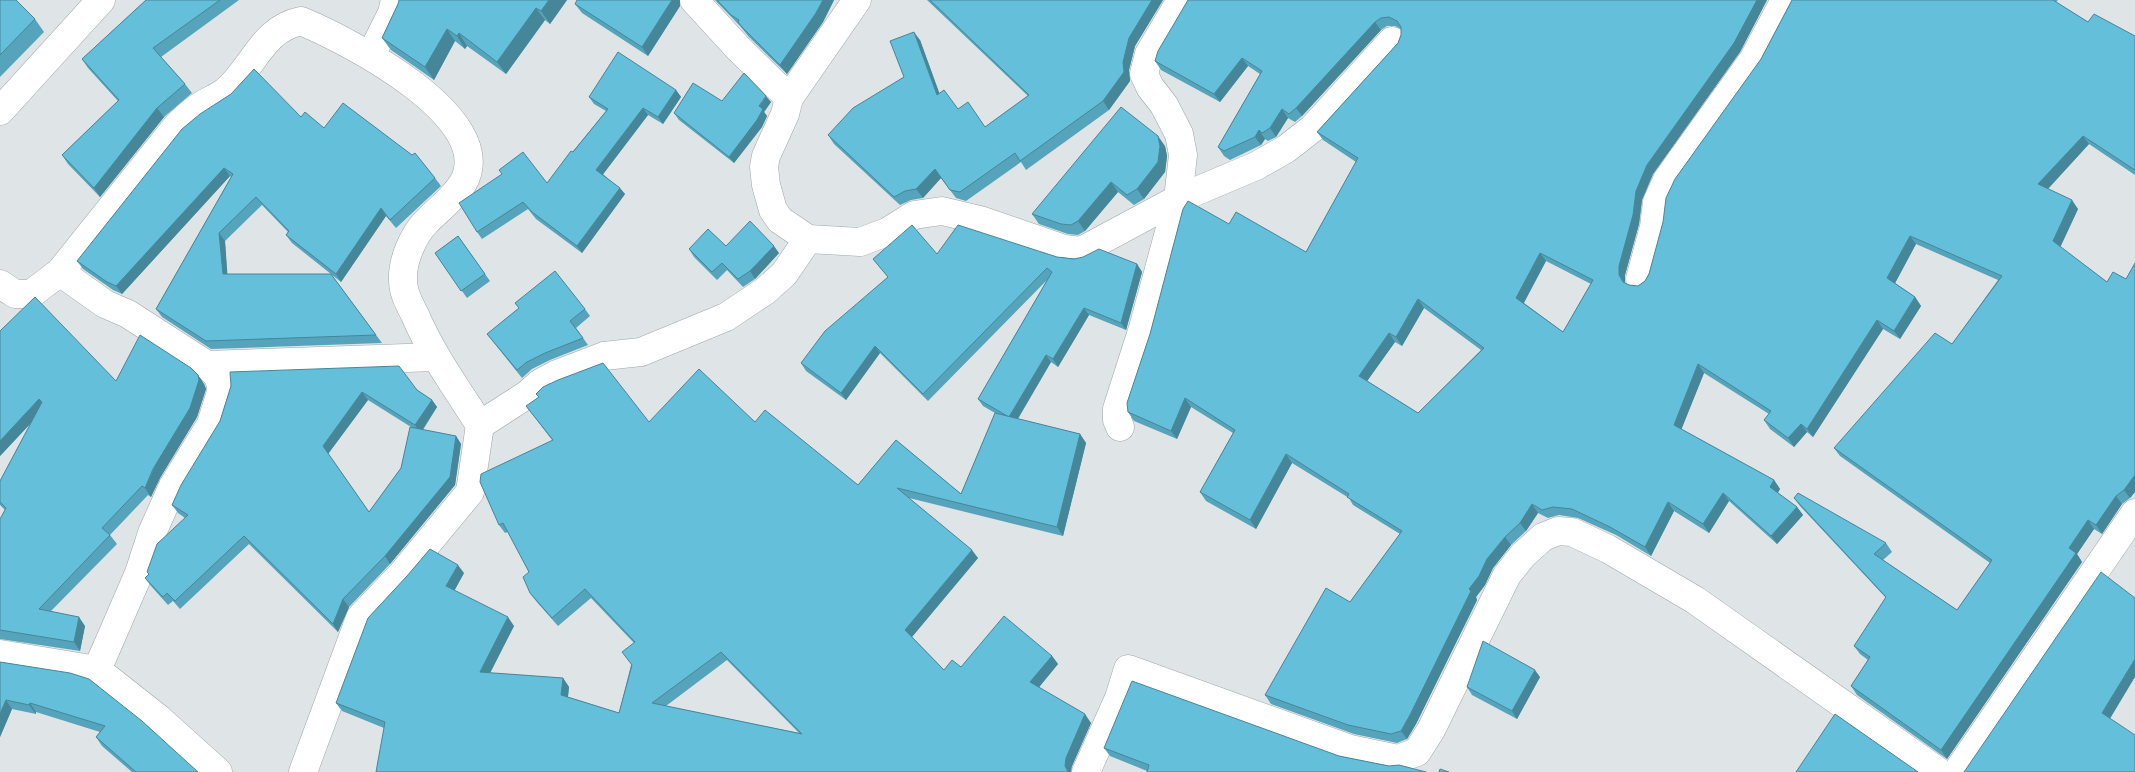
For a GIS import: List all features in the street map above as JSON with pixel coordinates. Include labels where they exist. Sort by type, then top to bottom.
[{"type":"street","points":[[0,111],[101,0]]},
{"type":"street","points":[[371,55],[392,13],[395,0]]},
{"type":"street","points":[[694,0],[738,48],[789,98]]},
{"type":"street","points":[[857,0],[789,98],[785,114],[766,156],[764,168],[766,185],[773,210],[780,220],[808,239],[860,242],[887,232],[914,215],[942,211],[980,220],[1064,249],[1081,251],[1178,199],[1256,166],[1286,149],[1313,128],[1392,40]]},
{"type":"street","points":[[1120,427],[1117,420],[1117,409],[1144,328],[1178,199],[1183,155],[1179,134],[1164,105],[1150,87],[1144,74],[1150,54],[1181,0]]},
{"type":"street","points":[[1640,279],[1654,227],[1657,202],[1667,180],[1753,60],[1785,0]]},
{"type":"street","points":[[0,284],[15,294],[31,294],[60,272],[176,127],[196,108],[225,92],[242,76],[265,42],[276,30],[301,21],[371,55],[406,78],[435,104],[458,130],[468,149],[469,167],[464,182],[455,194],[425,223],[405,262],[402,278],[404,290],[435,357],[480,425],[470,492],[402,574],[360,618],[304,772]]},
{"type":"street","points":[[480,425],[528,394],[540,383],[557,374],[604,356],[641,352],[726,317],[765,291],[784,274],[808,239]]},
{"type":"street","points":[[60,272],[105,304],[128,314],[207,365],[218,376],[222,389],[220,401],[211,424],[173,486],[152,533],[139,574],[97,670]]},
{"type":"street","points":[[207,365],[435,357]]},
{"type":"street","points":[[1957,772],[2126,548],[2135,513]]},
{"type":"street","points":[[1086,772],[1119,698],[1128,669],[1350,749],[1398,759],[1417,752],[1444,706],[1507,575],[1523,555],[1543,537],[1558,532],[1572,532],[1608,549],[1695,600],[1938,772]]},
{"type":"street","points":[[0,654],[97,670],[158,718],[218,772]]},
{"type":"building","points":[[0,0],[16,0],[35,19],[0,55]]},
{"type":"building","points":[[146,0],[220,0],[153,48],[185,84],[157,108],[94,188],[62,155],[119,100],[82,59]]},
{"type":"building","points":[[399,0],[549,0],[541,11],[536,8],[497,62],[459,33],[457,36],[447,29],[425,67],[382,38]]},
{"type":"building","points":[[577,0],[672,0],[642,47],[575,4]]},
{"type":"building","points":[[717,0],[823,0],[780,65],[743,28],[738,22],[739,20],[731,15]]},
{"type":"building","points":[[930,0],[1152,0],[1129,38],[1123,62],[1124,72],[1103,101],[1020,161],[1015,153],[960,192],[950,190],[935,169],[916,189],[905,191],[894,197],[828,135],[853,108],[904,77],[890,41],[914,32],[937,95],[944,90],[958,109],[968,102],[985,127],[1029,95]]},
{"type":"building","points":[[1188,0],[1757,0],[1734,43],[1647,165],[1636,191],[1633,215],[1619,266],[1619,275],[1623,282],[1638,286],[1645,281],[1649,274],[1663,222],[1666,198],[1675,179],[1761,59],[1792,0],[2053,0],[2088,22],[2094,14],[2135,36],[2135,170],[2083,136],[2038,184],[2072,200],[2053,241],[2107,282],[2113,272],[2126,279],[2135,263],[2135,475],[2124,490],[2116,496],[2096,525],[2088,520],[2069,548],[2076,553],[1941,750],[1851,686],[1870,657],[1854,646],[1886,597],[1794,498],[1798,493],[1886,543],[1874,554],[1957,610],[1992,560],[1834,448],[1935,333],[1952,344],[2002,276],[1910,236],[1887,278],[1915,297],[1894,331],[1877,320],[1807,429],[1801,424],[1788,438],[1764,420],[1771,411],[1698,364],[1674,425],[1774,480],[1770,487],[1797,507],[1771,536],[1723,493],[1703,524],[1668,502],[1645,547],[1610,527],[1572,509],[1553,507],[1542,510],[1532,504],[1520,523],[1505,537],[1487,559],[1479,576],[1469,589],[1471,591],[1401,731],[1391,734],[1348,725],[1265,695],[1326,588],[1350,602],[1402,531],[1347,497],[1349,494],[1286,454],[1250,520],[1200,492],[1235,430],[1185,398],[1171,431],[1128,412],[1127,403],[1150,334],[1183,209],[1188,201],[1229,224],[1236,212],[1306,252],[1358,158],[1317,132],[1398,43],[1401,27],[1397,21],[1389,17],[1381,18],[1375,22],[1289,114],[1282,109],[1270,128],[1262,133],[1259,130],[1255,137],[1224,151],[1218,147],[1262,71],[1242,58],[1214,94],[1155,61],[1158,51]],"holes":[[[1540,253],[1593,280],[1563,332],[1516,298]],[[1418,299],[1484,348],[1418,413],[1359,376],[1389,333],[1396,337]]]},
{"type":"building","points":[[618,52],[676,90],[658,117],[643,108],[596,170],[620,188],[577,246],[532,212],[523,202],[477,232],[459,203],[502,174],[499,170],[523,152],[547,183],[571,151],[573,152],[608,109],[589,97]]},
{"type":"building","points":[[254,69],[301,117],[305,112],[324,128],[343,103],[412,155],[415,153],[435,178],[390,220],[381,208],[336,274],[286,235],[289,231],[256,197],[219,233],[223,274],[331,274],[376,335],[206,341],[156,309],[233,174],[224,168],[116,286],[77,261],[182,129],[200,114],[231,94]]},
{"type":"building","points":[[744,73],[766,96],[759,106],[763,109],[757,120],[729,157],[674,113],[693,83],[722,101]]},
{"type":"building","points":[[1121,107],[1158,136],[1160,146],[1158,162],[1137,189],[1127,195],[1111,182],[1078,221],[1071,225],[1061,224],[1032,214]]},
{"type":"building","points":[[750,221],[774,246],[750,271],[738,279],[722,263],[712,272],[689,249],[708,229],[726,246]]},
{"type":"building","points":[[912,225],[937,254],[958,225],[1057,257],[1074,259],[1099,249],[1137,264],[1121,323],[1084,308],[1053,359],[1046,355],[1009,417],[978,399],[1052,272],[1047,268],[923,394],[875,346],[841,393],[801,363],[825,331],[888,277],[873,259]]},
{"type":"building","points":[[458,236],[485,274],[461,291],[435,253]]},
{"type":"building","points":[[555,271],[585,309],[570,321],[583,338],[545,353],[527,362],[517,370],[487,334],[519,308],[515,303]]},
{"type":"building","points":[[35,297],[116,381],[140,335],[191,368],[198,375],[199,380],[190,408],[153,469],[145,488],[142,486],[102,528],[110,535],[39,609],[79,617],[74,642],[0,630],[0,519],[6,508],[0,502],[0,481],[42,402],[39,399],[0,441],[0,331]]},
{"type":"building","points":[[603,363],[649,422],[699,369],[755,422],[765,410],[858,485],[896,440],[961,494],[995,413],[1080,434],[1057,527],[897,488],[972,550],[905,630],[944,670],[952,660],[961,667],[1004,616],[1052,656],[1030,682],[1085,714],[1066,758],[1065,766],[1068,772],[376,772],[385,722],[336,703],[368,618],[430,549],[458,565],[446,586],[508,617],[480,672],[563,678],[561,695],[619,713],[632,665],[622,652],[635,642],[585,589],[552,618],[530,593],[523,577],[529,572],[503,523],[499,525],[480,482],[481,474],[553,440],[526,406],[539,397],[536,394],[543,387]],"holes":[[[721,652],[802,734],[652,703]]]},
{"type":"building","points":[[399,366],[417,390],[432,400],[415,425],[362,392],[323,446],[369,512],[401,468],[410,427],[456,436],[450,477],[385,556],[343,599],[333,624],[244,536],[175,601],[167,593],[163,597],[145,578],[149,574],[147,572],[157,544],[188,515],[172,505],[181,485],[220,421],[231,386],[230,372]]},
{"type":"building","points":[[2101,572],[2135,598],[2135,659],[2102,713],[2135,735],[2135,772],[1964,772]]},
{"type":"building","points":[[1483,641],[1535,670],[1512,711],[1467,687]]},
{"type":"building","points":[[0,662],[70,673],[89,679],[142,721],[198,772],[136,772],[96,737],[105,726],[30,703],[29,705],[6,700],[0,714]]},
{"type":"building","points":[[1132,681],[1339,756],[1389,766],[1399,765],[1426,772],[1147,772],[1149,765],[1104,748]]},
{"type":"building","points":[[1835,714],[1918,772],[1796,772]]}]
